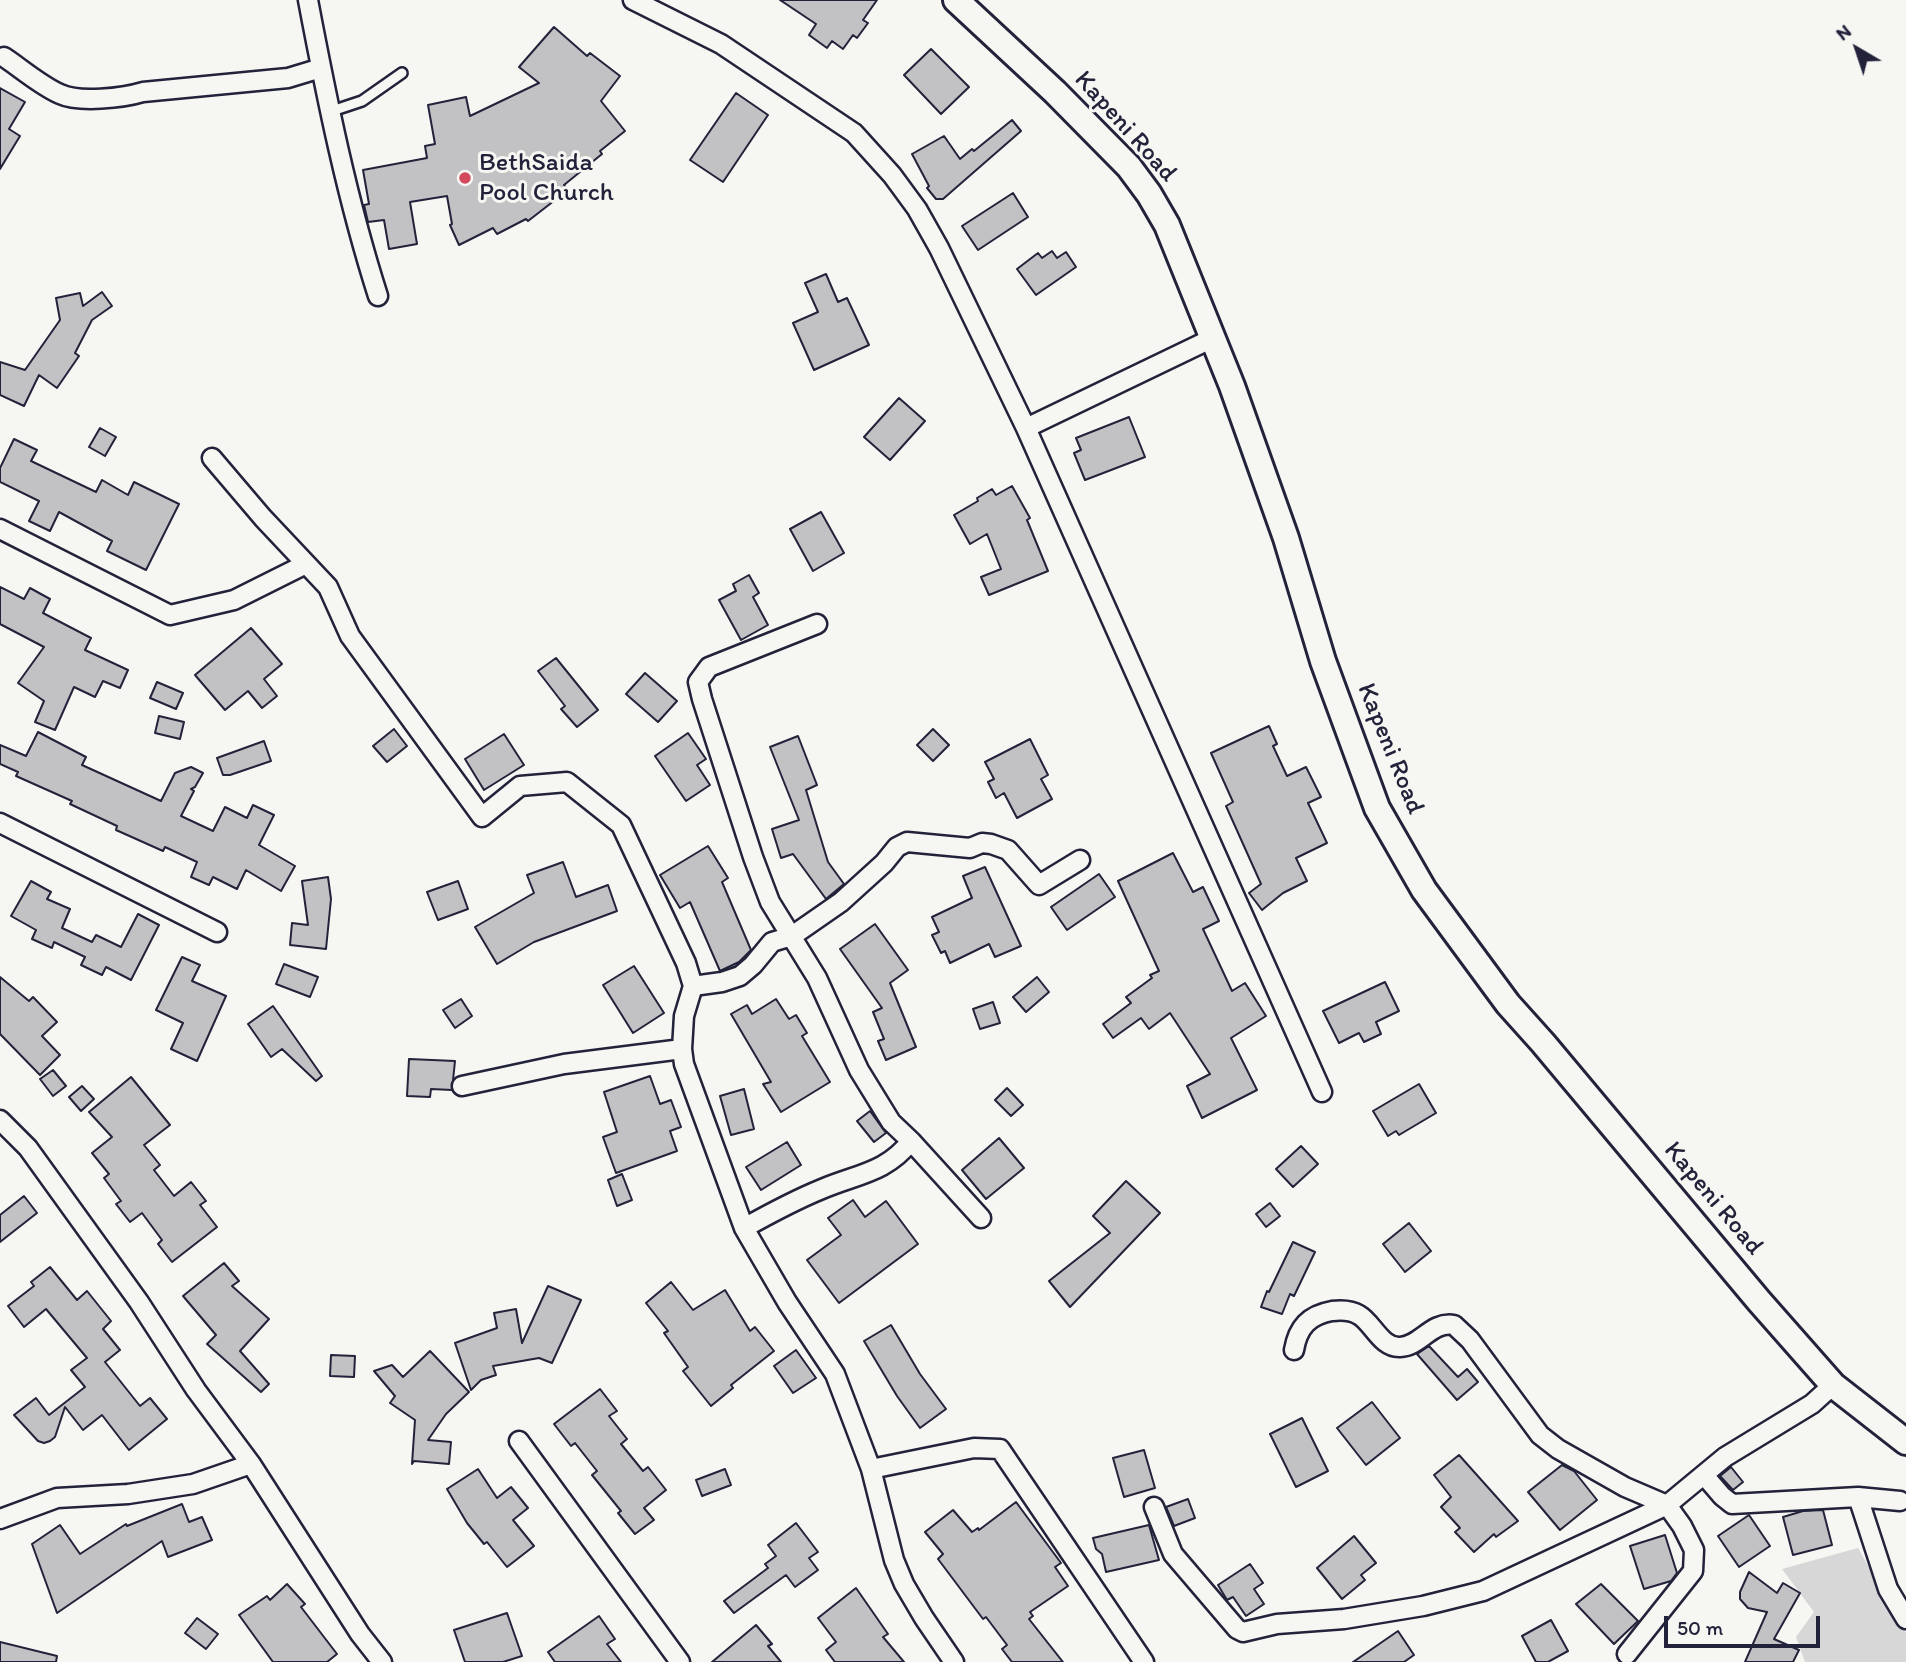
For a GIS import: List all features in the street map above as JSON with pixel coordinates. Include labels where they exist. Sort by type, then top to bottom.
[{"type":"main road","name":"Kapeni Road","points":[[956,0],[1055,92],[1129,167],[1167,225],[1232,386],[1286,538],[1323,661],[1377,808],[1424,890],[1508,1004],[1544,1043],[1759,1301],[1833,1385],[1906,1443]]},
{"type":"street","points":[[308,0],[329,112],[356,229],[378,296]]},
{"type":"street","points":[[633,0],[721,44],[854,132],[892,175],[917,209],[945,259],[1026,428],[1322,1092]]},
{"type":"street","points":[[4,57],[60,94],[74,98],[124,98],[143,92],[288,78],[321,68]]},
{"type":"street","points":[[1026,428],[1213,338]]},
{"type":"street","points":[[212,458],[263,518],[328,587],[350,636],[482,817],[520,786],[567,782],[621,825],[686,963],[694,986],[684,1016],[684,1064],[744,1228],[787,1302],[835,1374],[871,1469],[894,1560],[924,1618],[954,1662]]},
{"type":"street","points":[[0,529],[170,615],[234,600],[306,564]]},
{"type":"street","points":[[817,624],[709,667],[698,682],[753,857],[770,902],[792,936],[838,1021],[859,1070],[891,1122],[981,1218]]},
{"type":"street","points":[[0,823],[217,932]]},
{"type":"street","points":[[694,986],[740,976],[772,942],[792,936],[841,902],[884,863],[897,847],[907,842],[970,848],[982,843],[991,844],[1009,850],[1039,885],[1080,860]]},
{"type":"street","points":[[462,1086],[564,1064],[682,1049]]},
{"type":"street","points":[[0,1120],[28,1148],[85,1231],[139,1302],[196,1390],[251,1464],[360,1634],[382,1662]]},
{"type":"street","points":[[744,1228],[812,1193],[886,1165],[911,1141]]},
{"type":"street","points":[[1294,1350],[1297,1336],[1312,1316],[1342,1310],[1358,1314],[1382,1339],[1397,1347],[1404,1346],[1440,1325],[1454,1325],[1470,1340],[1540,1435],[1558,1449],[1625,1487],[1667,1505],[1694,1550],[1693,1571],[1627,1654]]},
{"type":"street","points":[[1154,1507],[1173,1554],[1237,1629],[1243,1632],[1277,1624],[1344,1619],[1462,1598],[1483,1591],[1667,1505],[1725,1457],[1812,1404],[1833,1385]]},
{"type":"street","points":[[519,1441],[680,1662]]},
{"type":"street","points":[[871,1469],[974,1448],[1000,1449],[1144,1662]]},
{"type":"street","points":[[0,1519],[57,1497],[128,1494],[193,1484],[251,1464]]},
{"type":"street","points":[[1704,1475],[1732,1504],[1858,1497],[1900,1501]]},
{"type":"street","points":[[1858,1497],[1888,1589],[1906,1619]]},
{"type":"lane","points":[[329,112],[362,101],[402,73]]},
{"type":"shaded area","points":[[1858,1548],[1906,1633],[1906,1662],[1805,1662],[1796,1637],[1814,1612],[1782,1569]]},
{"type":"building","points":[[780,0],[877,0],[863,20],[868,23],[857,38],[853,35],[843,49],[832,41],[827,48],[809,35],[816,24]]},
{"type":"building","points":[[554,27],[587,56],[590,53],[620,76],[601,101],[625,131],[564,185],[568,190],[528,221],[526,219],[497,234],[493,228],[459,245],[450,225],[447,196],[410,202],[417,244],[389,249],[384,220],[368,222],[364,205],[369,204],[363,170],[427,158],[425,146],[435,144],[428,105],[466,97],[470,116],[539,83],[519,67]]},
{"type":"building","points":[[931,49],[969,87],[941,114],[904,75]]},
{"type":"building","points":[[0,88],[25,102],[9,129],[20,136],[0,169]]},
{"type":"building","points":[[736,93],[768,115],[723,182],[690,160]]},
{"type":"building","points":[[1012,120],[1021,131],[943,199],[936,199],[927,188],[929,186],[912,154],[944,136],[960,159]]},
{"type":"building","points":[[1013,193],[1028,217],[978,250],[962,226]]},
{"type":"building","points":[[1052,251],[1057,258],[1066,252],[1076,267],[1036,295],[1017,269],[1038,253],[1042,258]]},
{"type":"building","points":[[826,274],[838,302],[847,298],[869,345],[814,370],[793,323],[818,312],[805,283]]},
{"type":"building","points":[[102,292],[112,306],[92,320],[75,353],[79,356],[57,388],[39,375],[24,406],[0,395],[0,362],[25,370],[60,320],[56,298],[80,293],[83,306]]},
{"type":"building","points":[[899,398],[925,421],[890,460],[864,437]]},
{"type":"building","points":[[1129,417],[1145,457],[1085,480],[1074,453],[1081,450],[1076,438]]},
{"type":"building","points":[[100,428],[116,437],[105,456],[89,447]]},
{"type":"building","points":[[14,439],[37,450],[31,461],[96,492],[102,480],[128,495],[134,482],[179,504],[146,570],[107,551],[112,541],[59,512],[50,531],[29,521],[39,501],[0,482],[0,468]]},
{"type":"building","points":[[1012,486],[1030,518],[1027,520],[1048,571],[989,595],[981,577],[1001,569],[987,534],[970,544],[954,515],[992,489],[996,495]]},
{"type":"building","points":[[821,512],[844,553],[813,571],[790,529]]},
{"type":"building","points":[[749,575],[759,593],[753,597],[768,625],[741,640],[719,600],[736,591],[733,584]]},
{"type":"building","points":[[0,587],[24,599],[30,588],[50,599],[43,613],[91,638],[85,650],[128,670],[120,688],[103,681],[95,697],[74,687],[55,730],[35,722],[44,701],[18,683],[44,647],[0,624]]},
{"type":"building","points":[[251,628],[282,664],[264,679],[277,696],[262,708],[248,691],[225,710],[195,675]]},
{"type":"building","points":[[556,658],[598,710],[577,727],[561,709],[565,706],[538,671]]},
{"type":"building","points":[[645,673],[677,701],[658,722],[626,694]]},
{"type":"building","points":[[157,682],[183,693],[176,709],[150,698]]},
{"type":"building","points":[[159,716],[184,722],[180,739],[155,733]]},
{"type":"building","points":[[1269,726],[1277,744],[1273,746],[1287,776],[1306,767],[1321,797],[1308,803],[1327,843],[1296,858],[1307,881],[1283,893],[1262,910],[1249,893],[1261,884],[1226,806],[1233,802],[1211,753]]},
{"type":"building","points":[[394,729],[407,746],[387,762],[373,746]]},
{"type":"building","points":[[933,729],[949,745],[933,761],[917,745]]},
{"type":"building","points":[[38,732],[86,757],[82,765],[161,801],[175,773],[191,767],[203,773],[191,789],[194,791],[181,816],[213,831],[225,807],[247,818],[253,805],[274,815],[259,845],[295,866],[281,891],[246,870],[237,889],[213,877],[209,885],[191,877],[197,862],[165,847],[163,851],[116,830],[117,826],[70,804],[72,801],[16,776],[18,772],[0,764],[0,745],[26,756]]},
{"type":"building","points":[[688,733],[706,759],[697,765],[710,785],[686,801],[655,756]]},
{"type":"building","points":[[504,734],[524,765],[484,790],[465,759]]},
{"type":"building","points":[[798,736],[817,785],[806,790],[828,862],[844,884],[826,899],[793,854],[781,858],[772,829],[799,820],[770,747]]},
{"type":"building","points":[[1030,739],[1048,775],[1041,779],[1052,799],[1017,818],[1004,793],[996,798],[988,782],[994,779],[985,762]]},
{"type":"building","points":[[264,741],[271,761],[223,775],[217,758]]},
{"type":"building","points":[[708,846],[728,878],[722,882],[751,950],[739,962],[720,971],[690,902],[680,908],[660,875]]},
{"type":"building","points":[[1173,853],[1193,892],[1203,887],[1219,921],[1203,929],[1232,991],[1245,983],[1266,1016],[1231,1038],[1257,1090],[1202,1118],[1187,1086],[1210,1074],[1170,1013],[1149,1029],[1141,1018],[1113,1038],[1103,1024],[1131,1003],[1126,997],[1152,978],[1150,975],[1159,971],[1118,881]]},
{"type":"building","points":[[563,862],[576,897],[608,885],[617,911],[534,942],[497,964],[475,927],[534,893],[527,875]]},
{"type":"building","points":[[985,867],[1021,946],[995,957],[989,944],[950,963],[945,951],[941,953],[932,935],[939,932],[932,917],[972,898],[963,876]]},
{"type":"building","points":[[1099,874],[1115,897],[1067,930],[1051,907]]},
{"type":"building","points":[[328,877],[331,899],[326,949],[290,945],[292,923],[308,925],[302,881]]},
{"type":"building","points":[[31,881],[51,892],[47,899],[70,909],[62,928],[92,942],[96,935],[121,947],[138,914],[159,925],[131,980],[106,967],[102,975],[81,965],[85,957],[54,942],[52,948],[32,939],[36,930],[11,916]]},
{"type":"building","points":[[458,881],[468,909],[438,920],[427,892]]},
{"type":"building","points":[[875,924],[908,970],[890,983],[916,1047],[886,1060],[878,1041],[884,1039],[873,1012],[882,1008],[840,949]]},
{"type":"building","points":[[182,957],[200,965],[192,981],[226,996],[197,1061],[171,1049],[183,1023],[156,1010]]},
{"type":"building","points":[[284,964],[318,977],[310,997],[276,984]]},
{"type":"building","points":[[634,966],[664,1013],[633,1033],[603,985]]},
{"type":"building","points":[[0,977],[29,1001],[33,997],[57,1022],[42,1036],[60,1055],[40,1075],[0,1034]]},
{"type":"building","points":[[1037,977],[1049,992],[1026,1012],[1013,997]]},
{"type":"building","points":[[1385,982],[1399,1011],[1376,1022],[1381,1034],[1364,1042],[1359,1033],[1339,1043],[1323,1011]]},
{"type":"building","points":[[461,999],[472,1016],[455,1028],[443,1010]]},
{"type":"building","points":[[776,999],[789,1019],[796,1015],[807,1033],[802,1036],[830,1082],[781,1112],[763,1084],[771,1082],[731,1014],[747,1005],[752,1014]]},
{"type":"building","points":[[993,1002],[1000,1023],[980,1029],[973,1009]]},
{"type":"building","points":[[273,1006],[322,1076],[316,1081],[282,1049],[271,1057],[248,1024]]},
{"type":"building","points":[[409,1059],[455,1061],[452,1090],[431,1089],[430,1097],[407,1096]]},
{"type":"building","points":[[53,1070],[66,1086],[53,1096],[40,1079]]},
{"type":"building","points":[[650,1076],[660,1104],[671,1100],[681,1127],[670,1131],[677,1151],[616,1173],[603,1137],[617,1132],[604,1092]]},
{"type":"building","points":[[131,1077],[170,1125],[144,1145],[160,1165],[154,1170],[174,1196],[191,1182],[206,1201],[200,1205],[217,1227],[172,1262],[158,1244],[162,1240],[142,1213],[130,1222],[116,1204],[121,1201],[104,1178],[109,1174],[92,1153],[112,1137],[89,1112]]},
{"type":"building","points":[[1419,1084],[1436,1113],[1399,1135],[1396,1131],[1388,1136],[1373,1111]]},
{"type":"building","points":[[82,1086],[94,1099],[81,1111],[69,1097]]},
{"type":"building","points":[[1007,1088],[1023,1105],[1011,1116],[995,1100]]},
{"type":"building","points":[[744,1089],[754,1129],[731,1135],[720,1096]]},
{"type":"building","points":[[870,1111],[886,1133],[874,1142],[857,1121]]},
{"type":"building","points":[[999,1138],[1024,1168],[986,1199],[962,1170]]},
{"type":"building","points":[[787,1142],[801,1165],[761,1190],[746,1167]]},
{"type":"building","points":[[1301,1146],[1318,1164],[1293,1187],[1276,1169]]},
{"type":"building","points":[[622,1174],[632,1200],[617,1206],[608,1180]]},
{"type":"building","points":[[1126,1181],[1160,1213],[1070,1307],[1049,1281],[1110,1233],[1093,1216]]},
{"type":"building","points":[[24,1196],[37,1213],[0,1242],[0,1215]]},
{"type":"building","points":[[853,1200],[865,1217],[886,1201],[918,1244],[839,1303],[807,1260],[841,1235],[828,1218]]},
{"type":"building","points":[[1270,1203],[1280,1216],[1266,1227],[1256,1214]]},
{"type":"building","points":[[1409,1223],[1431,1251],[1405,1272],[1383,1244]]},
{"type":"building","points":[[1293,1242],[1315,1252],[1294,1296],[1290,1294],[1282,1314],[1261,1307]]},
{"type":"building","points":[[224,1263],[239,1281],[232,1286],[269,1319],[240,1351],[269,1384],[261,1392],[207,1344],[216,1335],[183,1296]]},
{"type":"building","points":[[50,1267],[77,1300],[87,1291],[111,1321],[103,1329],[120,1350],[105,1362],[140,1406],[150,1398],[167,1419],[129,1450],[102,1415],[83,1430],[65,1407],[55,1437],[44,1443],[38,1441],[14,1415],[36,1398],[49,1415],[85,1387],[71,1370],[87,1358],[46,1309],[24,1327],[8,1306],[34,1286],[31,1282]]},
{"type":"building","points":[[671,1282],[693,1310],[725,1290],[750,1331],[755,1327],[774,1351],[731,1385],[733,1388],[711,1406],[683,1371],[688,1367],[664,1333],[668,1331],[646,1303]]},
{"type":"building","points":[[548,1286],[581,1300],[552,1363],[539,1358],[493,1366],[496,1375],[481,1380],[471,1390],[455,1343],[497,1328],[494,1313],[516,1309],[522,1343]]},
{"type":"building","points":[[891,1325],[920,1374],[946,1409],[920,1428],[864,1341]]},
{"type":"building","points":[[1429,1346],[1458,1377],[1467,1369],[1478,1382],[1457,1400],[1417,1354]]},
{"type":"building","points":[[796,1350],[816,1378],[793,1393],[774,1366]]},
{"type":"building","points":[[430,1351],[469,1392],[446,1414],[428,1440],[451,1442],[449,1464],[414,1461],[412,1464],[415,1420],[390,1403],[395,1396],[374,1371],[392,1365],[403,1377]]},
{"type":"building","points":[[331,1355],[355,1356],[354,1377],[330,1376]]},
{"type":"building","points":[[600,1389],[617,1411],[609,1416],[627,1439],[621,1444],[643,1471],[648,1467],[666,1490],[644,1508],[654,1520],[635,1534],[618,1513],[621,1511],[592,1475],[597,1471],[575,1443],[571,1446],[554,1424]]},
{"type":"building","points":[[1372,1402],[1400,1438],[1366,1465],[1337,1428]]},
{"type":"building","points":[[1302,1418],[1328,1471],[1296,1487],[1270,1434]]},
{"type":"building","points":[[1144,1450],[1155,1488],[1124,1497],[1113,1458]]},
{"type":"building","points":[[1459,1455],[1518,1521],[1496,1537],[1494,1534],[1474,1552],[1455,1532],[1460,1528],[1441,1507],[1451,1497],[1434,1475]]},
{"type":"building","points":[[1562,1465],[1574,1471],[1597,1500],[1560,1530],[1528,1492]]},
{"type":"building","points":[[1731,1467],[1743,1482],[1733,1490],[1720,1476]]},
{"type":"building","points":[[478,1469],[497,1498],[511,1487],[528,1508],[513,1520],[534,1546],[507,1567],[467,1523],[447,1489]]},
{"type":"building","points":[[725,1469],[731,1485],[702,1496],[696,1480]]},
{"type":"building","points":[[1188,1499],[1195,1518],[1174,1526],[1166,1507]]},
{"type":"building","points":[[1016,1502],[1061,1563],[1055,1567],[1068,1586],[1030,1612],[1033,1616],[1029,1619],[1063,1662],[1012,1662],[1002,1649],[1007,1645],[986,1617],[983,1619],[938,1559],[943,1554],[925,1532],[953,1510],[972,1532],[978,1528],[979,1530]]},
{"type":"building","points":[[182,1504],[189,1522],[202,1517],[212,1540],[168,1557],[162,1541],[57,1613],[32,1544],[60,1525],[80,1554],[126,1524],[127,1526]]},
{"type":"building","points":[[1823,1510],[1832,1545],[1793,1555],[1783,1517],[1803,1511]]},
{"type":"building","points":[[1749,1515],[1770,1546],[1739,1567],[1718,1536]]},
{"type":"building","points":[[796,1523],[818,1552],[809,1558],[818,1570],[795,1587],[786,1575],[734,1613],[724,1601],[768,1568],[765,1564],[776,1556],[768,1545]]},
{"type":"building","points":[[1149,1525],[1159,1560],[1106,1572],[1102,1554],[1096,1549],[1093,1538]]},
{"type":"building","points":[[1665,1535],[1677,1573],[1671,1581],[1644,1589],[1630,1546]]},
{"type":"building","points":[[1354,1536],[1376,1563],[1361,1575],[1365,1580],[1342,1599],[1317,1568]]},
{"type":"building","points":[[1250,1564],[1263,1583],[1254,1589],[1264,1604],[1246,1616],[1233,1597],[1227,1600],[1218,1585]]},
{"type":"building","points":[[1749,1572],[1777,1593],[1783,1583],[1800,1593],[1774,1639],[1799,1650],[1793,1662],[1745,1662],[1767,1612],[1748,1608],[1740,1599],[1740,1592]]},
{"type":"building","points":[[287,1584],[305,1604],[301,1607],[337,1654],[327,1662],[273,1662],[239,1615],[267,1596],[270,1600]]},
{"type":"building","points":[[1601,1584],[1638,1621],[1614,1644],[1576,1604]]},
{"type":"building","points":[[856,1588],[888,1634],[883,1637],[904,1662],[835,1662],[826,1650],[836,1642],[818,1618]]},
{"type":"building","points":[[507,1613],[522,1656],[503,1662],[465,1662],[454,1630]]},
{"type":"building","points":[[599,1616],[615,1639],[607,1644],[621,1662],[555,1662],[548,1652]]},
{"type":"building","points":[[197,1618],[218,1634],[206,1649],[185,1633]]},
{"type":"building","points":[[1551,1620],[1568,1651],[1548,1662],[1536,1662],[1522,1636]]},
{"type":"building","points":[[756,1625],[772,1644],[768,1646],[781,1662],[712,1662]]},
{"type":"building","points":[[1398,1631],[1414,1655],[1404,1662],[1353,1662]]},
{"type":"building","points":[[0,1642],[57,1656],[56,1662],[0,1662]]},
{"type":"place","name":"BethSaida Pool Church","points":[[465,178]]}]
